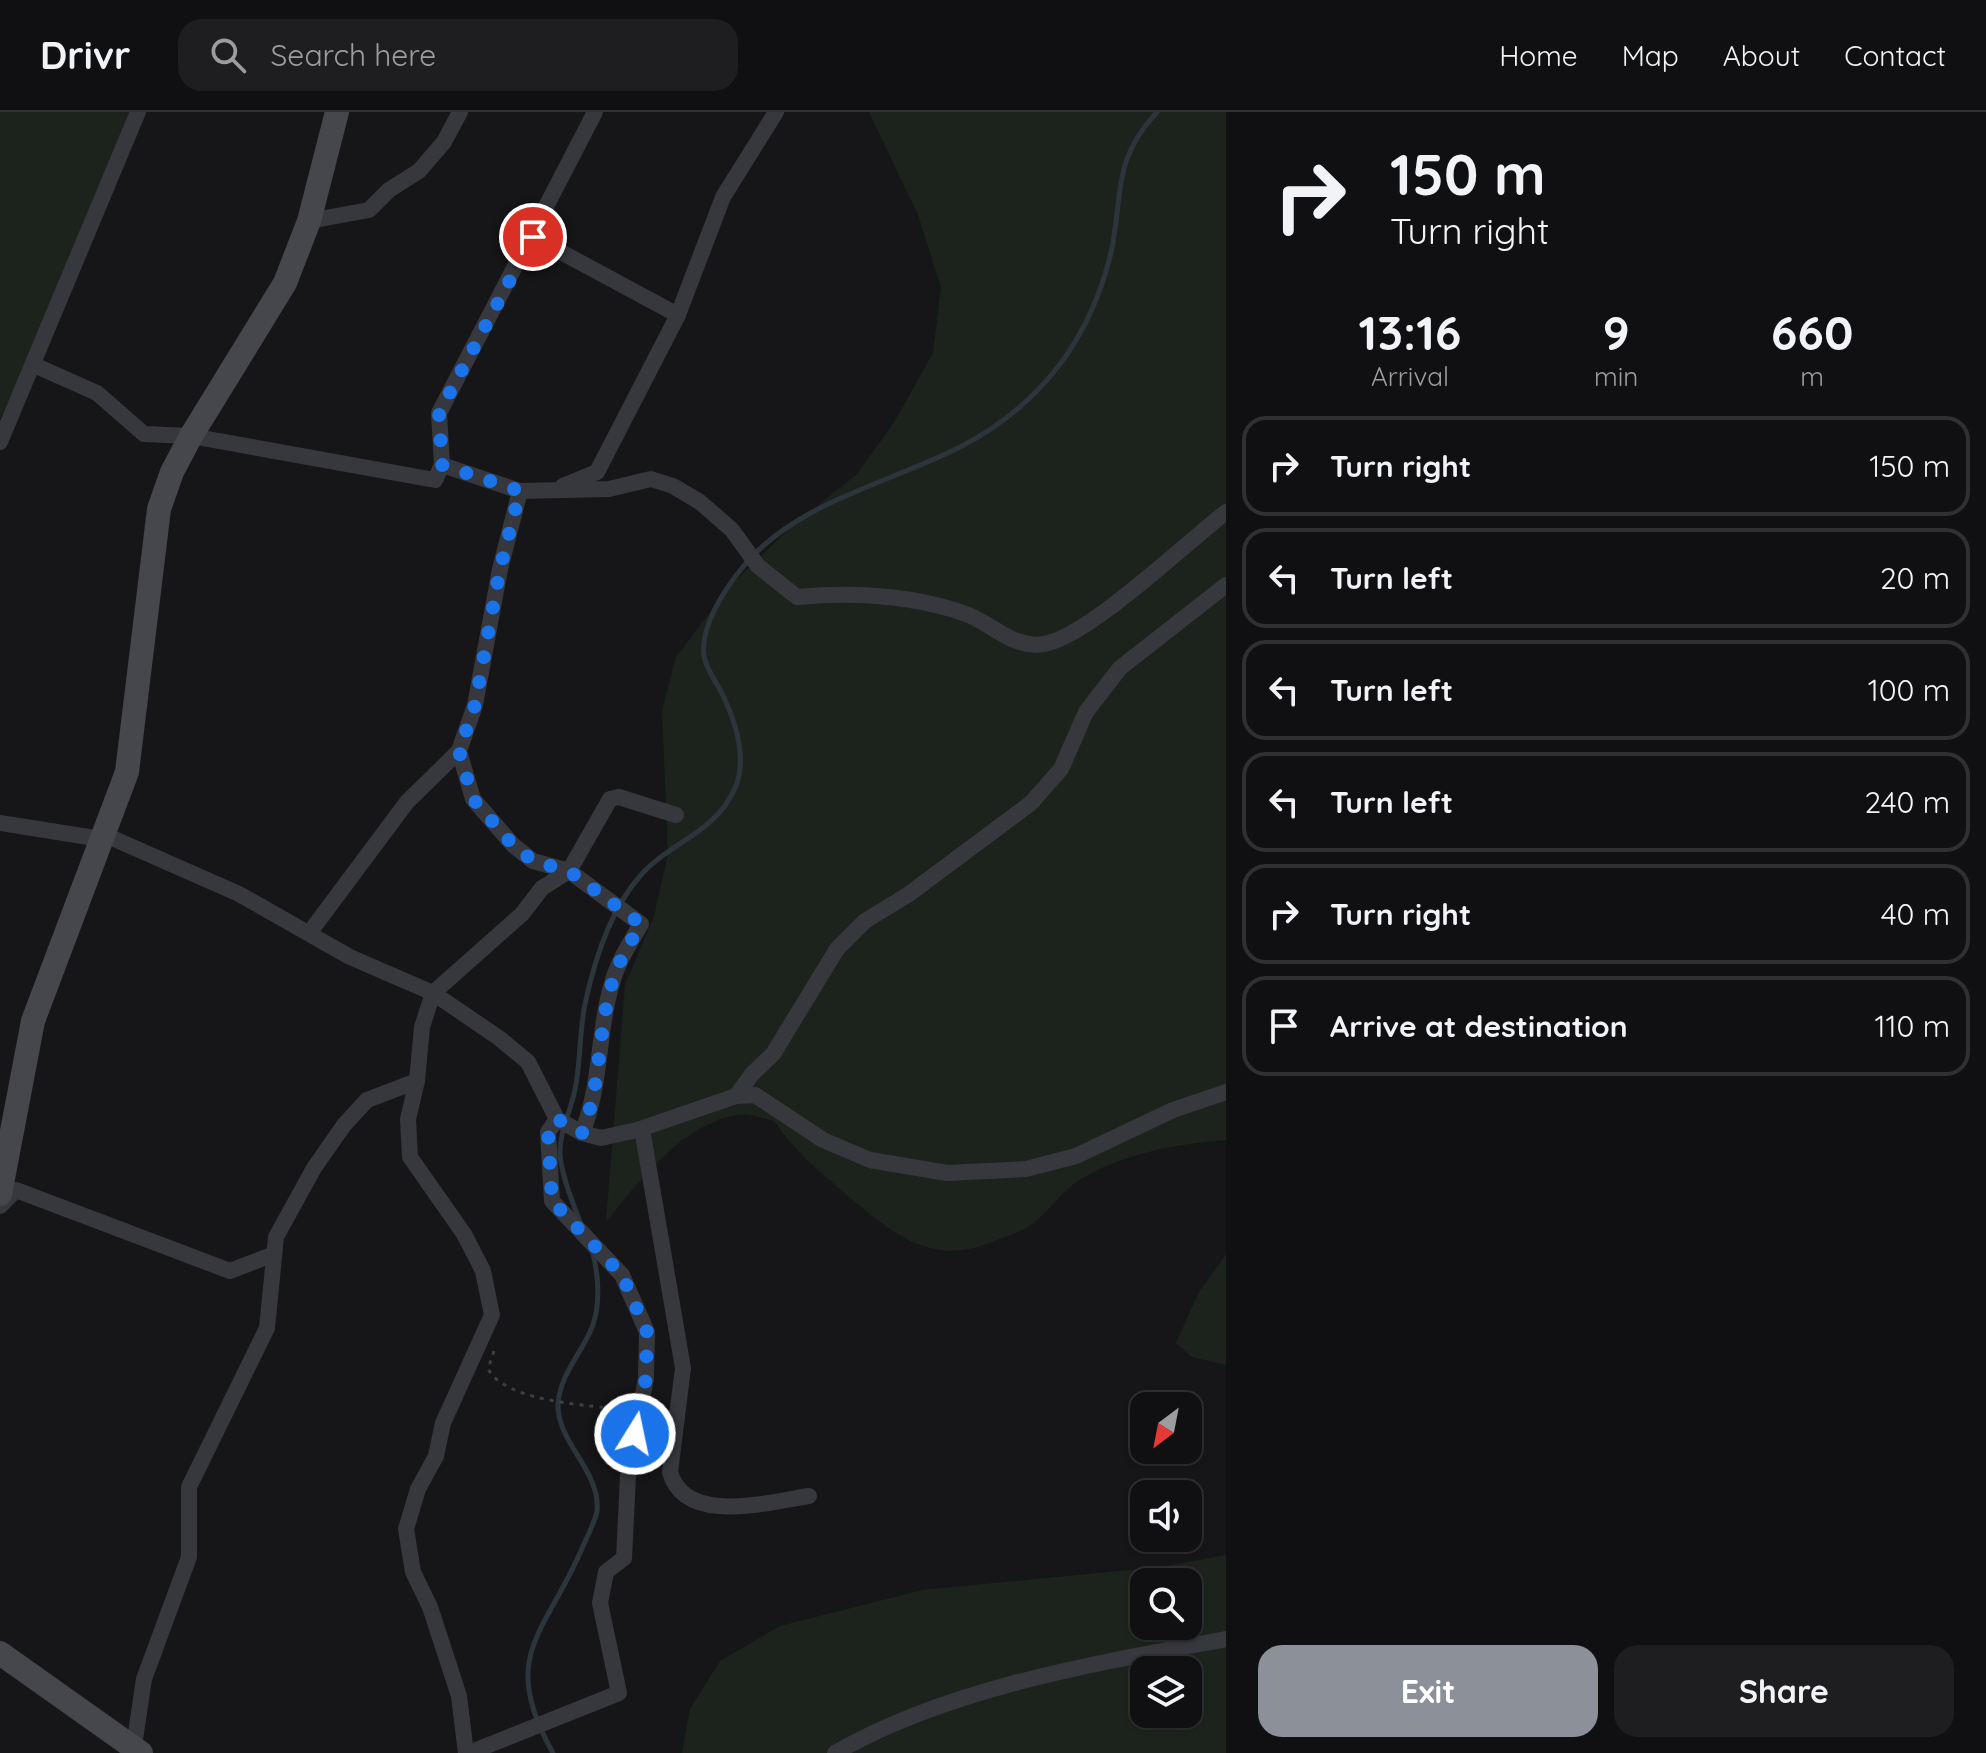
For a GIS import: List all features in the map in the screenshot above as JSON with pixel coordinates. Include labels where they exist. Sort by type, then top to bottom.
[{"type":"street","points":[[0,442],[138,112]]},
{"type":"street","points":[[0,1194],[33,1021],[127,772],[159,509],[172,472],[191,436],[285,283],[309,221],[337,112]]},
{"type":"street","points":[[309,221],[369,210],[389,190],[419,171],[444,142],[460,112]]},
{"type":"street","points":[[34,365],[97,393],[144,434],[191,436],[435,480],[442,465],[439,413],[533,237],[568,160],[595,112]]},
{"type":"street","points":[[558,489],[597,472],[678,315],[723,197],[776,112]]},
{"type":"street","points":[[533,237],[678,315]]},
{"type":"street","points":[[442,465],[520,491],[609,489],[651,479],[673,486],[700,502],[732,530],[758,566],[797,597],[844,593],[891,598],[967,614],[1019,644],[1043,644],[1075,633],[1226,512]]},
{"type":"street","points":[[310,932],[407,802],[459,751],[475,705],[500,569],[520,491]]},
{"type":"street","points":[[736,1096],[752,1074],[773,1054],[837,949],[865,921],[909,894],[1031,803],[1061,769],[1086,712],[1120,668],[1226,585]]},
{"type":"street","points":[[459,751],[473,799],[513,845],[533,861],[569,871],[641,924],[623,953],[612,982],[593,1106],[582,1133]]},
{"type":"street","points":[[557,1119],[548,1132],[552,1201],[622,1275],[647,1332],[646,1378],[628,1476],[624,1558],[606,1572],[600,1603],[619,1693],[467,1753],[459,1696],[430,1607],[413,1572],[406,1529],[418,1489],[436,1456],[443,1423],[492,1315],[483,1271],[464,1234],[410,1157],[408,1119],[417,1081],[422,1027],[433,993],[522,914],[542,888],[569,871],[610,799],[619,797],[676,815]]},
{"type":"street","points":[[0,823],[102,837],[239,894],[350,957],[433,993],[528,1062],[557,1119],[582,1133],[601,1138],[642,1129],[736,1096],[755,1095],[823,1140],[870,1160],[947,1173],[1026,1169],[1076,1156],[1173,1110],[1226,1092]]},
{"type":"street","points":[[136,1751],[138,1701],[144,1679],[189,1557],[189,1487],[267,1328],[276,1237],[306,1182],[344,1125],[367,1100],[417,1081]]},
{"type":"street","points":[[642,1129],[683,1368],[670,1472],[673,1483],[682,1495],[697,1502],[733,1508],[809,1496]]},
{"type":"street","points":[[0,1206],[16,1190],[230,1271],[274,1254]]},
{"type":"street","points":[[835,1753],[905,1719],[995,1690],[1098,1663],[1226,1639]]},
{"type":"street","points":[[0,1653],[136,1751]]},
{"type":"path","points":[[495,1349],[488,1369],[493,1378],[507,1388],[529,1395],[639,1412]]},
{"type":"shaded area","points":[[0,112],[145,112],[0,419]]},
{"type":"shaded area","points":[[869,112],[1226,112],[1226,1140],[1148,1152],[1110,1165],[1075,1183],[1027,1227],[977,1247],[958,1250],[924,1246],[892,1230],[814,1166],[774,1121],[747,1115],[718,1120],[681,1142],[648,1172],[606,1222],[625,985],[654,916],[668,854],[662,711],[676,657],[730,586],[790,528],[857,474],[893,424],[933,353],[941,287],[918,215]]},
{"type":"shaded area","points":[[1226,1254],[1226,1365],[1192,1357],[1176,1343],[1198,1294]]},
{"type":"shaded area","points":[[1226,1555],[1226,1753],[682,1753],[690,1709],[720,1661],[780,1626],[922,1590],[1130,1570],[1130,1640],[1202,1640],[1202,1568],[1151,1568]]},
{"type":"waterway","points":[[580,1222],[563,1172],[560,1147],[576,1083],[585,1004],[599,954],[620,904],[640,876],[716,816],[727,803],[739,778],[737,732],[704,656],[706,633],[715,609],[742,568],[788,526],[815,510],[974,440],[1013,413],[1047,380],[1076,341],[1098,295],[1112,248],[1126,161],[1143,129],[1157,112]]},
{"type":"waterway","points":[[553,1753],[537,1719],[529,1691],[528,1667],[543,1624],[569,1576],[597,1511],[592,1483],[564,1432],[558,1404],[562,1384],[594,1323],[598,1283],[593,1254]]},
{"type":"route","points":[[533,237],[439,413],[442,465],[520,491],[500,569],[475,705],[462,735],[459,751],[473,799],[513,845],[533,861],[569,871],[641,924],[623,953],[612,982],[593,1106],[582,1133],[557,1119],[548,1132],[552,1201],[589,1244],[622,1275],[647,1332],[646,1378],[635,1434]]}]
